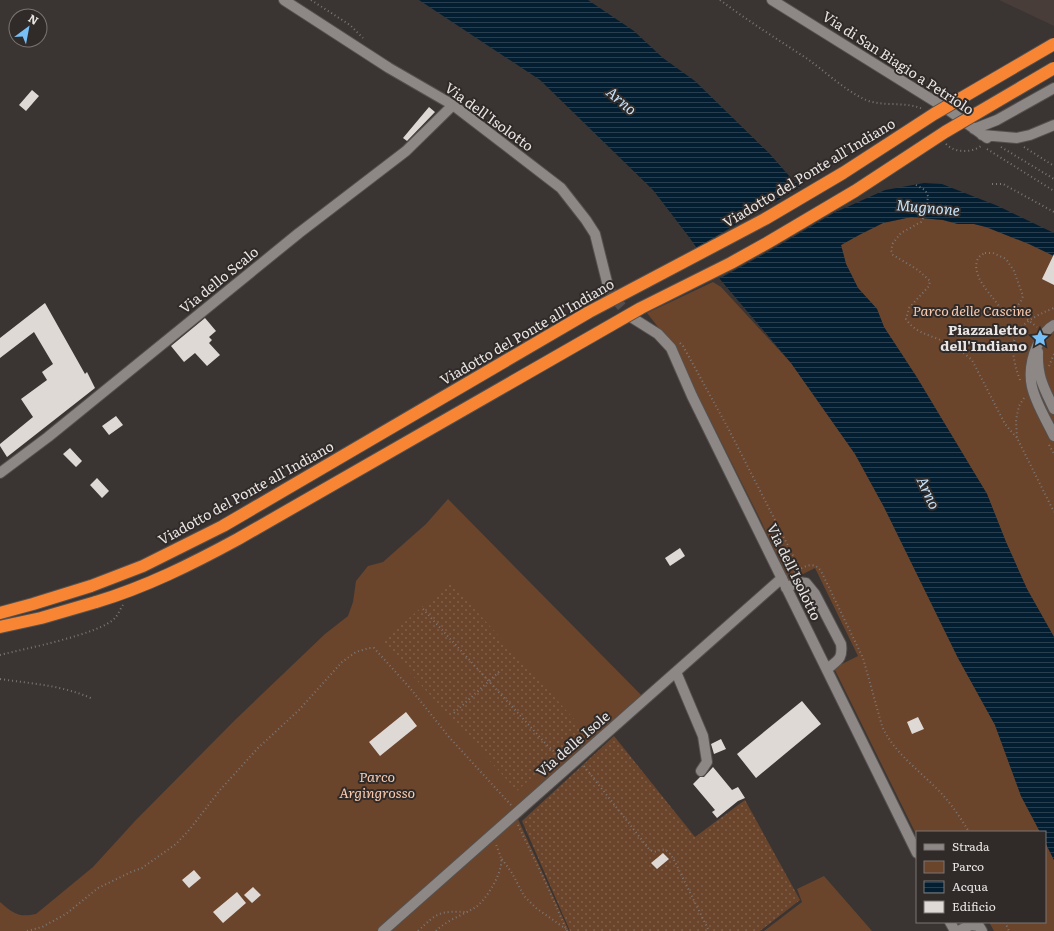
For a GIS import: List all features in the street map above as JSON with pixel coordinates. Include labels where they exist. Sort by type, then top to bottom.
[{"type":"highway","name":"Viadotto del Ponte all'Indiano","points":[[0,613],[91,586],[143,566],[223,526],[589,312],[765,219],[843,173],[934,114],[1054,44]]},
{"type":"highway","points":[[0,627],[41,618],[96,602],[150,583],[184,568],[641,308],[767,243],[855,191],[945,132],[1054,68]]},
{"type":"street","name":"Via dell'Isolotto","points":[[284,0],[364,52],[453,105],[561,188],[595,234],[608,286]]},
{"type":"street","name":"Via di San Biagio a Petriolo","points":[[772,0],[947,109],[981,137]]},
{"type":"street","points":[[981,137],[997,120],[1054,88]]},
{"type":"street","name":"Via dello Scalo","points":[[0,473],[60,427],[299,233],[406,151],[453,105]]},
{"type":"street","points":[[981,137],[1017,138],[1030,136],[1054,125]]},
{"type":"street","name":"Via dell'Isolotto","points":[[631,317],[658,334],[671,348],[696,403],[916,851]]},
{"type":"street","points":[[1054,325],[1047,331],[1038,344],[1030,376],[1031,388],[1054,436]]},
{"type":"street","points":[[1034,363],[1054,409]]},
{"type":"street","points":[[784,583],[806,583],[815,594],[828,619],[840,644],[842,654],[840,659],[827,669]]},
{"type":"street","name":"Via delle Isole","points":[[383,931],[676,672],[784,583]]},
{"type":"street","points":[[676,672],[703,736],[707,762],[701,771]]},
{"type":"street","points":[[956,931],[971,925],[978,926],[982,931]]},
{"type":"path","points":[[311,0],[350,25],[369,44],[364,52]]},
{"type":"path","points":[[720,0],[807,59],[848,89],[867,100],[888,104],[903,104],[920,108],[927,112]]},
{"type":"path","points":[[943,140],[952,148],[962,151],[973,150],[981,137],[1054,191]]},
{"type":"path","points":[[1007,137],[1054,166]]},
{"type":"path","points":[[996,144],[1054,180]]},
{"type":"path","points":[[992,184],[1003,184],[1054,212]]},
{"type":"path","points":[[916,185],[925,190],[928,196],[926,213],[921,222],[901,233],[893,243],[891,250],[893,255],[918,270],[930,281],[929,286],[909,308],[906,319],[915,329],[953,346],[972,360],[1005,424],[1017,438],[1054,512]]},
{"type":"path","points":[[985,253],[993,253],[1006,259],[1011,265],[1024,296],[1017,307],[1012,310],[1007,310],[1000,307],[986,289],[976,270],[976,262],[979,256],[985,253]]},
{"type":"path","points":[[1017,307],[1028,320]]},
{"type":"path","points":[[1022,383],[1014,363],[1013,347],[1018,330],[1028,320],[1054,308]]},
{"type":"path","points":[[679,342],[683,346],[728,428],[800,569]]},
{"type":"path","points":[[1017,438],[1017,413],[1026,395]]},
{"type":"path","points":[[784,583],[800,569],[808,565],[818,566],[821,570],[863,658],[886,736],[908,762],[935,786],[951,804],[968,831]]},
{"type":"path","points":[[0,655],[73,636],[105,625],[115,619],[124,604]]},
{"type":"path","points":[[424,609],[547,745],[569,766]]},
{"type":"path","points":[[27,931],[42,927],[66,914],[98,888],[142,868],[176,844],[190,829],[220,790],[258,748],[300,710],[342,662],[356,652],[368,648],[374,648],[410,688],[449,737],[515,814],[567,930]]},
{"type":"path","points":[[454,713],[501,670]]},
{"type":"path","points":[[0,679],[67,688],[94,699]]},
{"type":"path","points":[[578,759],[649,849],[654,852],[663,850],[668,851],[710,931]]},
{"type":"path","points":[[492,834],[502,859],[512,873],[524,896],[536,908],[567,930]]},
{"type":"path","points":[[436,931],[442,926],[478,906],[494,884],[500,870],[502,859]]},
{"type":"path","points":[[418,931],[432,917],[443,912],[468,912]]},
{"type":"shaded area","points":[[999,0],[1054,0],[1054,26]]},
{"type":"green space","name":"Parco delle Cascine","points":[[911,217],[943,220],[958,224],[974,224],[986,227],[1029,244],[1054,256],[1054,637],[1027,589],[987,494],[916,376],[884,327],[877,309],[858,288],[846,264],[841,245],[883,223]]},
{"type":"green space","points":[[713,282],[721,287],[791,363],[855,454],[884,507],[958,658],[995,725],[1021,796],[1039,831],[916,831],[916,834],[834,668],[858,656],[815,568],[789,581],[761,521],[673,346],[647,313]]},
{"type":"green space","name":"Parco Argingrosso","points":[[448,499],[649,703],[518,819],[569,931],[0,931],[0,902],[16,914],[36,914],[93,867],[135,821],[235,720],[325,634],[348,616],[353,602],[356,581],[368,566],[383,562],[426,524]]},
{"type":"green space","points":[[450,582],[584,730],[517,791],[382,642]]},
{"type":"green space","points":[[614,736],[695,837],[745,800],[800,900],[760,931],[570,931],[522,821]]},
{"type":"green space","points":[[1046,844],[1054,860],[1054,931],[994,931],[990,923],[1046,923]]},
{"type":"green space","points":[[824,876],[872,931],[764,931],[802,902],[797,889]]},
{"type":"water","points":[[419,0],[588,0],[634,31],[663,58],[695,81],[769,153],[791,178],[823,207],[838,211],[885,190],[924,183],[942,184],[998,206],[1054,233],[1054,256],[1029,244],[986,227],[974,224],[958,224],[943,220],[911,217],[883,223],[841,245],[846,264],[858,288],[877,309],[884,327],[916,376],[987,494],[1027,589],[1054,637],[1054,860],[1046,844],[1046,831],[1039,831],[1021,796],[995,725],[958,658],[884,507],[855,454],[791,363],[713,271],[653,190],[540,80]]},
{"type":"pier","points":[[802,186],[824,205],[838,209],[844,207],[717,280],[702,260],[717,251],[702,259],[694,249]]},
{"type":"building","points":[[32,90],[39,96],[26,111],[19,105]]},
{"type":"building","points":[[429,107],[435,112],[407,141],[403,138]]},
{"type":"building","points":[[1054,254],[1054,285],[1042,279]]},
{"type":"building","points":[[45,303],[85,374],[87,372],[95,388],[7,457],[0,444],[33,417],[21,399],[47,380],[42,372],[53,364],[34,332],[0,358],[0,338]]},
{"type":"building","points":[[205,318],[216,331],[209,337],[212,340],[209,343],[220,355],[207,366],[195,353],[184,362],[171,346]]},
{"type":"building","points":[[116,416],[123,425],[109,435],[102,426]]},
{"type":"building","points":[[70,448],[82,461],[76,467],[63,454]]},
{"type":"building","points":[[97,478],[109,491],[102,498],[90,485]]},
{"type":"building","points":[[680,548],[685,556],[670,566],[665,558]]},
{"type":"building","points":[[802,701],[821,724],[756,778],[737,754]]},
{"type":"building","points":[[406,712],[417,726],[380,756],[369,742]]},
{"type":"building","points":[[918,717],[924,729],[912,734],[907,722]]},
{"type":"building","points":[[721,739],[726,749],[714,754],[711,744]]},
{"type":"building","points":[[713,767],[732,790],[738,787],[745,798],[738,801],[717,818],[712,812],[715,810],[693,784],[700,777],[704,777]]},
{"type":"building","points":[[663,853],[669,859],[657,869],[651,863]]},
{"type":"building","points":[[194,870],[201,878],[189,888],[182,880]]},
{"type":"building","points":[[253,887],[261,895],[252,903],[244,895]]},
{"type":"building","points":[[237,892],[246,903],[223,923],[213,912]]},
{"type":"tunnel","points":[[608,286],[616,300],[631,317]]},
{"type":"place","name":"Piazzaletto dell'Indiano","points":[[1040,338]]},
{"type":"water label","name":"Arno","points":[[621,101]]},
{"type":"water label","name":"Mugnone","points":[[928,208]]},
{"type":"water label","name":"Arno","points":[[928,493]]}]
